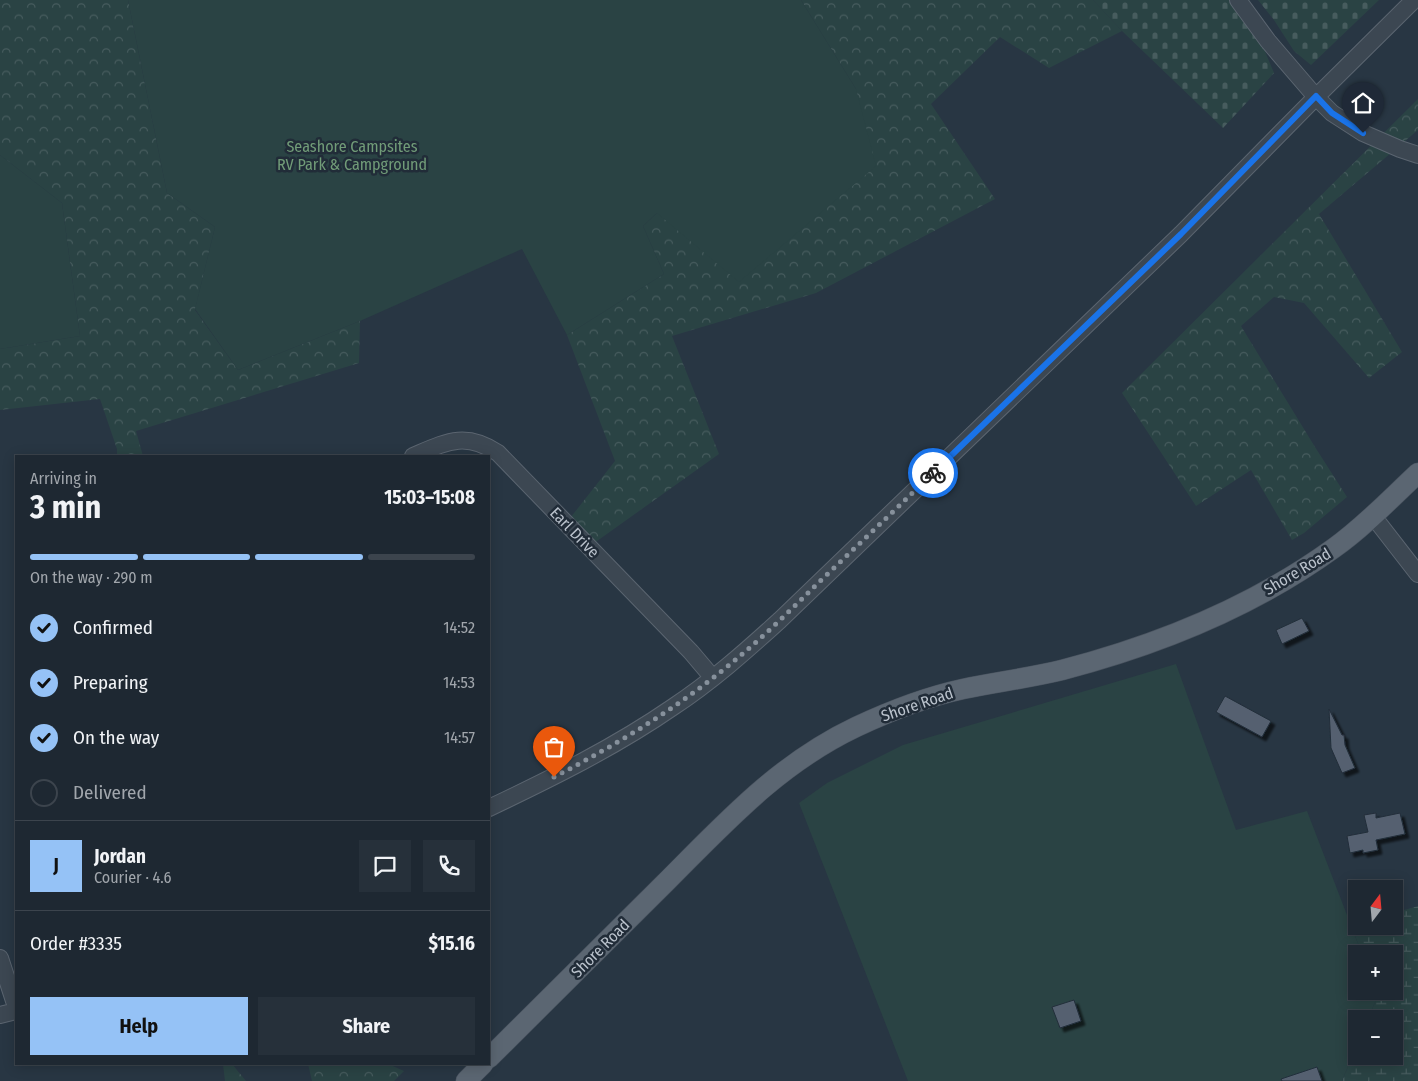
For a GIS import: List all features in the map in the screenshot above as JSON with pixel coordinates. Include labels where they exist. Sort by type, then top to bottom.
[{"type":"main road","name":"Shore Road","points":[[490,1057],[750,799],[798,761],[818,748],[876,718],[930,698],[962,689],[1061,670],[1148,643],[1205,620],[1246,601],[1286,579],[1335,548],[1373,516],[1418,473]]},
{"type":"main road","points":[[466,1081],[482,1065]]},
{"type":"street","points":[[1238,0],[1268,41],[1332,113],[1363,133],[1418,155]]},
{"type":"street","points":[[490,808],[624,739],[675,706],[746,651],[1181,234],[1316,96],[1414,0]]},
{"type":"street","name":"Earl Drive","points":[[415,455],[444,443],[459,440],[486,445],[498,454],[691,652],[713,678]]},
{"type":"street","points":[[1373,516],[1418,574]]},
{"type":"street","points":[[0,958],[15,1004]]},
{"type":"street","points":[[0,1015],[15,1011]]},
{"type":"green space","points":[[0,0],[128,0],[167,193],[215,227],[195,310],[238,370],[360,321],[359,363],[136,431],[143,455],[117,455],[117,449],[100,399],[0,410],[0,349],[80,336],[62,203],[0,155]]},
{"type":"green space","name":"Seashore Campsites RV Park & Campground","points":[[128,0],[801,0],[856,89],[876,166],[739,282],[657,213],[643,226],[664,274],[567,335],[522,249],[360,321],[238,370],[195,309],[215,227],[167,193]]},
{"type":"green space","points":[[801,0],[1093,0],[1122,31],[1049,68],[1000,37],[931,104],[995,199],[816,293],[672,336],[719,454],[590,546],[567,522],[615,461],[567,335],[664,274],[643,226],[657,213],[856,89]]},
{"type":"green space","points":[[1093,0],[1230,0],[1259,37],[1274,73],[1223,128],[1122,31]]},
{"type":"green space","points":[[1258,0],[1379,0],[1311,65],[1294,51],[1274,20]]},
{"type":"green space","points":[[1418,99],[1418,130],[1319,214],[1402,352],[1369,378],[1304,303],[1274,297],[1241,326],[1347,497],[1304,533],[1292,540],[1251,470],[1196,506],[1122,393]]},
{"type":"green space","points":[[0,155],[62,203],[80,336],[0,349]]},
{"type":"green space","points":[[1176,664],[1236,830],[1307,811],[1348,918],[1348,935],[1355,935],[1359,945],[1348,945],[1348,1000],[1376,1000],[1372,1010],[1348,1010],[1349,1065],[1342,1081],[908,1081],[799,803],[827,783],[903,745]]},
{"type":"green space","points":[[1418,906],[1418,1081],[1342,1081],[1349,1065],[1403,1065],[1403,1010],[1372,1010],[1376,1000],[1403,1000],[1403,945],[1359,945],[1355,935],[1403,935],[1403,910]]},
{"type":"green space","points":[[223,1065],[233,1065],[246,1081],[225,1081]]},
{"type":"green space","points":[[308,1065],[390,1065],[404,1071],[394,1081],[312,1081]]},
{"type":"building","points":[[1302,618],[1309,631],[1282,644],[1276,630]]},
{"type":"building","points":[[1225,696],[1271,721],[1262,737],[1216,712]]},
{"type":"building","points":[[1329,709],[1342,735],[1344,735],[1345,745],[1355,768],[1342,773],[1331,748]]},
{"type":"building","points":[[1376,813],[1376,818],[1400,813],[1405,834],[1376,840],[1378,850],[1363,853],[1363,850],[1350,853],[1347,836],[1368,832],[1364,815]]},
{"type":"building","points":[[1074,1000],[1081,1021],[1060,1028],[1052,1007]]},
{"type":"building","points":[[1317,1067],[1322,1081],[1282,1081],[1281,1079]]},
{"type":"way so far","points":[[554,777],[624,739],[675,706],[724,669],[780,620],[933,473]]},
{"type":"route","points":[[933,473],[1181,234],[1316,96],[1332,113],[1363,133]]}]
